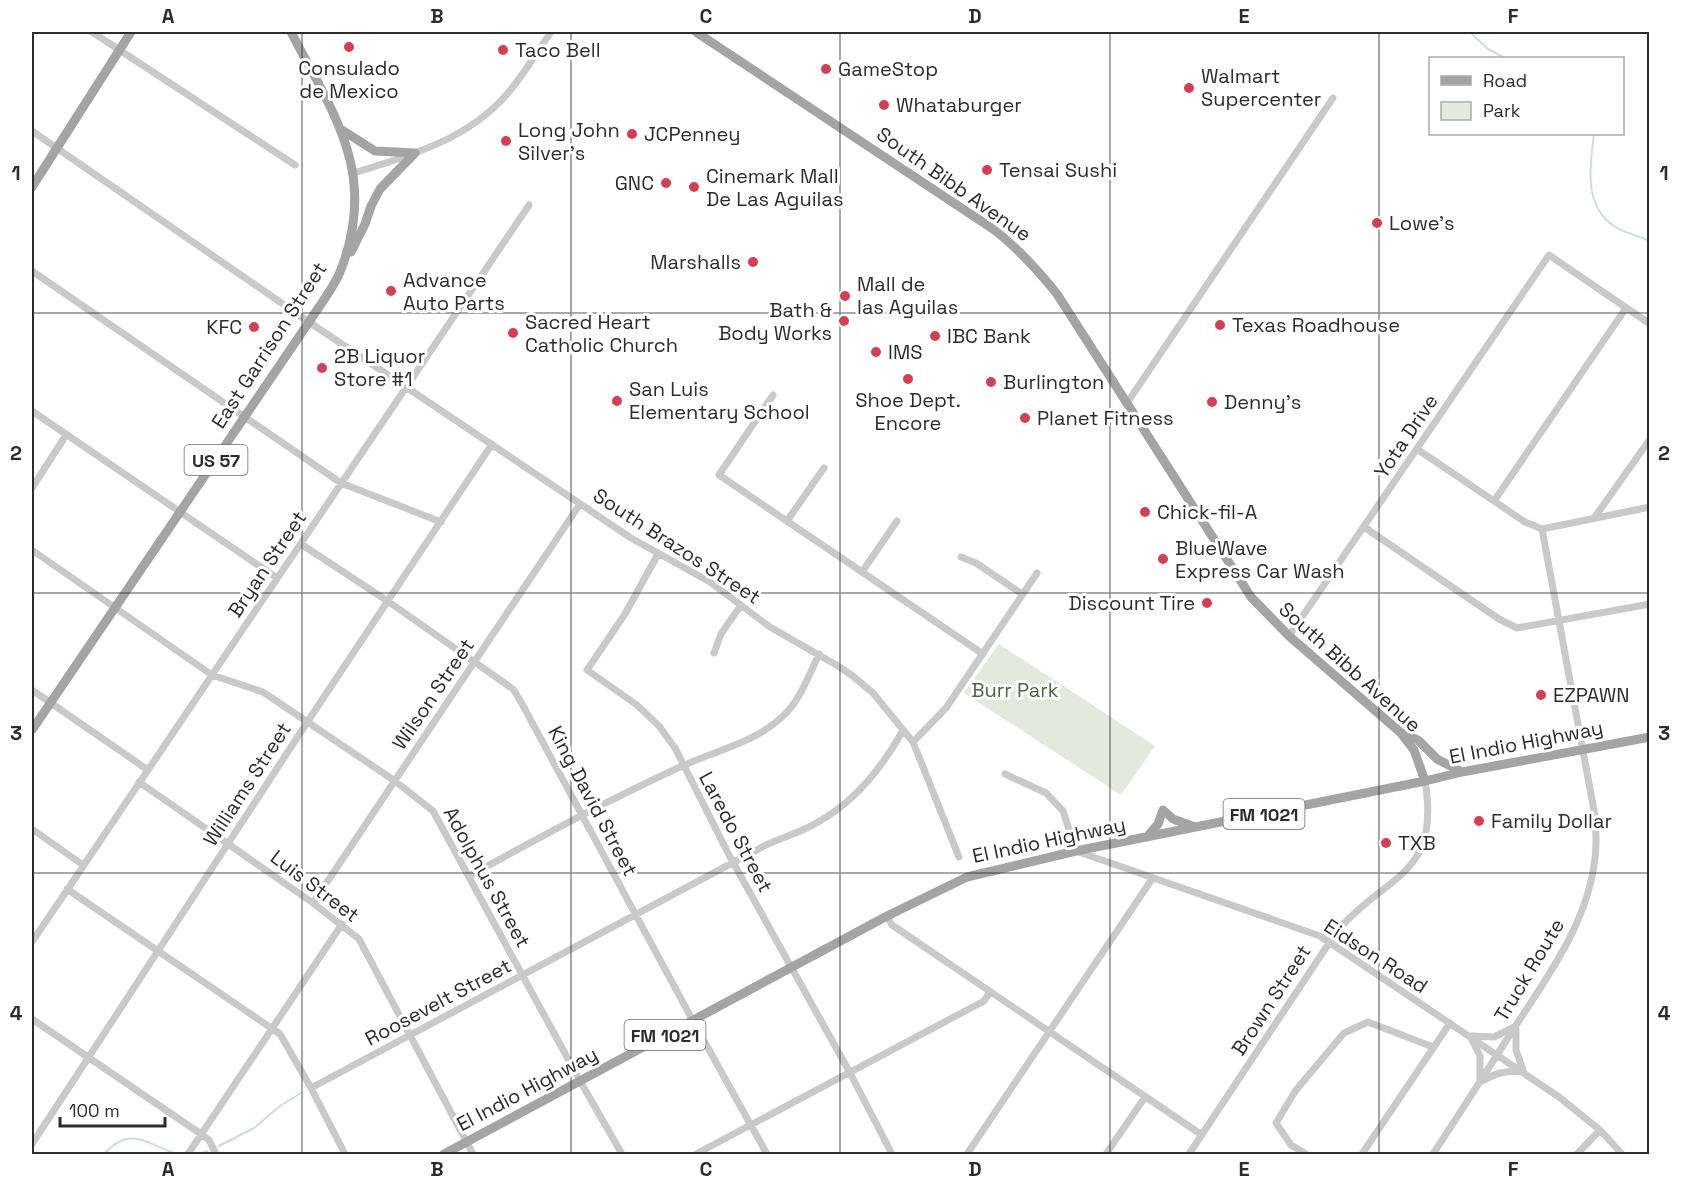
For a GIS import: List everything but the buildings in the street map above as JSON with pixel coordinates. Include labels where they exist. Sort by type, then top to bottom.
[{"type":"main road","points":[[32,187],[131,32]]},
{"type":"main road","name":"East Garrison Street","points":[[32,730],[340,273],[353,222],[354,173],[342,130],[291,32]]},
{"type":"main road","name":"South Bibb Avenue","points":[[696,32],[993,229],[1035,266],[1057,294],[1239,581],[1263,611],[1289,636],[1400,732],[1414,750],[1425,781]]},
{"type":"main road","points":[[342,130],[375,151],[415,153]]},
{"type":"main road","points":[[340,273],[380,189],[415,153]]},
{"type":"main road","points":[[1400,732],[1418,740],[1437,759],[1462,772]]},
{"type":"main road","name":"El Indio Highway","points":[[444,1155],[887,916],[967,877],[1076,851],[1650,736]]},
{"type":"main road","points":[[1147,837],[1158,824],[1163,810],[1173,819],[1196,828]]},
{"type":"street","points":[[92,32],[295,165]]},
{"type":"street","points":[[354,173],[406,158],[459,134],[490,111],[518,80],[550,32]]},
{"type":"street","points":[[1127,403],[1333,99]]},
{"type":"street","name":"South Brazos Street","points":[[32,131],[309,322],[631,538],[710,582],[770,627],[819,654],[854,677],[873,693],[913,742],[959,857]]},
{"type":"street","name":"Bryan Street","points":[[32,942],[529,205]]},
{"type":"street","name":"Yota Drive","points":[[1289,636],[1549,255],[1626,308]]},
{"type":"street","points":[[32,271],[341,483],[441,522]]},
{"type":"street","points":[[1494,501],[1626,308],[1650,324]]},
{"type":"street","points":[[773,395],[719,475],[983,654]]},
{"type":"street","points":[[32,411],[277,578]]},
{"type":"street","points":[[32,488],[66,435]]},
{"type":"street","points":[[1595,518],[1650,439]]},
{"type":"street","name":"Williams Street","points":[[32,1144],[492,444]]},
{"type":"street","points":[[1417,449],[1525,522],[1542,529],[1650,507]]},
{"type":"street","points":[[787,521],[824,468]]},
{"type":"street","name":"Wilson Street","points":[[313,903],[580,504]]},
{"type":"street","points":[[862,572],[897,521]]},
{"type":"street","points":[[1364,527],[1509,626],[1526,627],[1650,604]]},
{"type":"street","name":"Truck Route","points":[[1434,1155],[1566,947],[1583,910],[1595,858],[1595,816],[1542,529]]},
{"type":"street","name":"King David Street","points":[[301,543],[513,689],[767,1155]]},
{"type":"street","name":"Adolphus Street","points":[[32,550],[212,675],[263,692],[308,721],[395,781],[433,811],[622,1155]]},
{"type":"street","name":"Laredo Street","points":[[658,554],[625,614],[587,670],[637,705],[659,726],[675,748],[682,766],[850,1073],[892,1155]]},
{"type":"street","points":[[961,556],[976,563],[1023,594]]},
{"type":"street","points":[[913,742],[946,708],[1037,573]]},
{"type":"street","points":[[714,653],[721,634],[741,604]]},
{"type":"street","points":[[469,876],[582,815],[682,766],[755,738],[784,716],[800,695],[819,654]]},
{"type":"street","points":[[32,690],[148,770]]},
{"type":"street","name":"Roosevelt Street","points":[[312,1088],[772,842],[833,814],[864,787],[892,750],[903,730]]},
{"type":"street","points":[[1005,774],[1046,793],[1064,812],[1076,851]]},
{"type":"street","name":"Brown Street","points":[[1189,1155],[1329,942],[1351,915],[1395,881],[1412,864],[1422,848],[1429,821],[1425,781]]},
{"type":"street","name":"Luis Street","points":[[139,782],[313,903],[359,939],[472,1155]]},
{"type":"street","points":[[32,829],[83,865]]},
{"type":"street","name":"Eidson Road","points":[[1076,851],[1320,936],[1568,1104],[1600,1130],[1622,1155]]},
{"type":"street","points":[[967,1155],[1152,879]]},
{"type":"street","points":[[67,889],[280,1034],[312,1088],[345,1155]]},
{"type":"street","points":[[887,916],[892,925],[1202,1135]]},
{"type":"street","points":[[188,1155],[342,924]]},
{"type":"street","points":[[696,1155],[984,1001],[990,992]]},
{"type":"street","points":[[32,1019],[201,1134],[209,1140],[216,1155]]},
{"type":"street","points":[[1306,1155],[1291,1146],[1276,1123],[1296,1090],[1344,1033],[1368,1022],[1433,1047]]},
{"type":"street","points":[[1362,1155],[1450,1023]]},
{"type":"street","points":[[1516,1026],[1516,1050],[1524,1073],[1509,1071],[1480,1082],[1480,1056],[1468,1036],[1494,1037],[1516,1026]]},
{"type":"street","points":[[1106,1155],[1145,1097]]},
{"type":"street","points":[[1577,1155],[1600,1130]]},
{"type":"green space","name":"Burr Park","points":[[999,644],[1155,746],[1121,795],[964,693]]},
{"type":"waterway","points":[[1470,32],[1488,49],[1503,57]]},
{"type":"waterway","points":[[1594,135],[1590,172],[1597,207],[1614,226],[1650,241]]},
{"type":"waterway","points":[[219,1146],[254,1128],[280,1106],[301,1093]]},
{"type":"waterway","points":[[104,1154],[113,1145],[131,1138],[148,1142],[177,1154]]},
{"type":"waterway","points":[[199,1154],[207,1151]]},
{"type":"place","name":"Consulado de Mexico","points":[[349,47]]},
{"type":"place","name":"Taco Bell","points":[[503,50]]},
{"type":"place","name":"GameStop","points":[[826,69]]},
{"type":"place","name":"Walmart Supercenter","points":[[1189,88]]},
{"type":"place","name":"Whataburger","points":[[884,105]]},
{"type":"place","name":"JCPenney","points":[[632,134]]},
{"type":"place","name":"Long John Silver's","points":[[506,141]]},
{"type":"place","name":"Tensai Sushi","points":[[987,170]]},
{"type":"place","name":"GNC","points":[[666,183]]},
{"type":"place","name":"Cinemark Mall De Las Aguilas","points":[[694,187]]},
{"type":"place","name":"Lowe's","points":[[1377,223]]},
{"type":"place","name":"Marshalls","points":[[753,262]]},
{"type":"place","name":"Advance Auto Parts","points":[[391,291]]},
{"type":"place","name":"Mall de las Aguilas","points":[[845,296]]},
{"type":"place","name":"Bath & Body Works","points":[[844,321]]},
{"type":"place","name":"Texas Roadhouse","points":[[1220,325]]},
{"type":"place","name":"KFC","points":[[254,327]]},
{"type":"place","name":"Sacred Heart Catholic Church","points":[[513,333]]},
{"type":"place","name":"IBC Bank","points":[[935,336]]},
{"type":"place","name":"IMS","points":[[876,352]]},
{"type":"place","name":"2B Liquor Store #1","points":[[322,368]]},
{"type":"place","name":"Shoe Dept. Encore","points":[[908,379]]},
{"type":"place","name":"Burlington","points":[[991,382]]},
{"type":"place","name":"San Luis Elementary School","points":[[617,401]]},
{"type":"place","name":"Denny's","points":[[1212,402]]},
{"type":"place","name":"Planet Fitness","points":[[1025,418]]},
{"type":"place","name":"Chick-fil-A","points":[[1145,512]]},
{"type":"place","name":"BlueWave Express Car Wash","points":[[1163,559]]},
{"type":"place","name":"Discount Tire","points":[[1207,603]]},
{"type":"place","name":"EZPAWN","points":[[1541,695]]},
{"type":"place","name":"Family Dollar","points":[[1479,821]]},
{"type":"place","name":"TXB","points":[[1386,843]]}]
